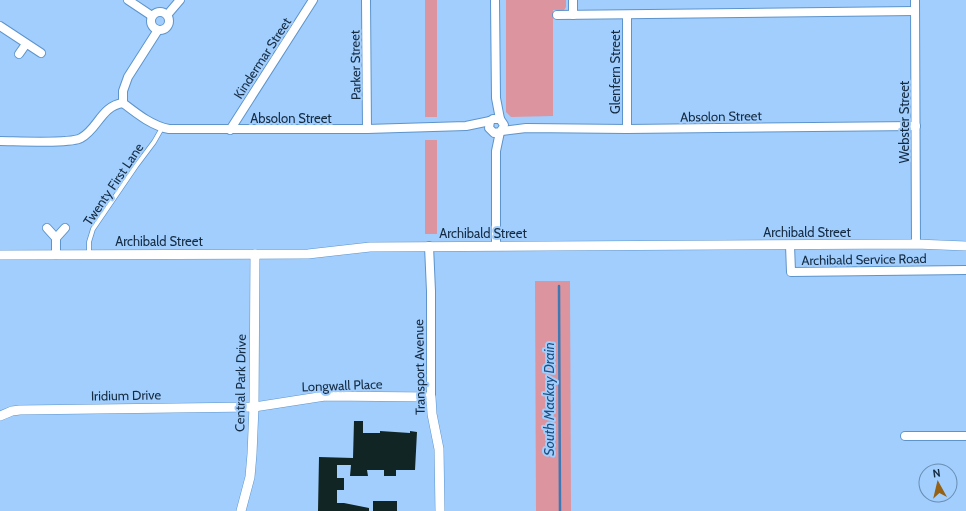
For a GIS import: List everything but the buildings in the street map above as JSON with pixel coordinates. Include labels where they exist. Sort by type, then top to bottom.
[{"type":"street","points":[[128,0],[152,16]]},
{"type":"street","points":[[168,14],[180,0]]},
{"type":"street","name":"Kindermar Street","points":[[230,130],[313,0]]},
{"type":"street","name":"Parker Street","points":[[366,0],[367,129]]},
{"type":"street","points":[[495,0],[496,98],[501,121],[504,125],[496,131]]},
{"type":"street","points":[[573,0],[573,15]]},
{"type":"street","name":"Webster Street","points":[[915,0],[916,244]]},
{"type":"street","points":[[157,11],[168,14],[170,18],[168,26],[165,29],[155,29],[151,24],[152,16],[157,11]]},
{"type":"street","points":[[557,15],[915,12]]},
{"type":"street","name":"Glenfern Street","points":[[627,15],[627,129]]},
{"type":"street","points":[[0,26],[41,54]]},
{"type":"street","points":[[0,141],[65,141],[80,139],[88,133],[108,109],[115,104],[123,103],[123,91],[128,77],[158,30]]},
{"type":"street","points":[[19,54],[26,44]]},
{"type":"street","points":[[496,98],[488,124],[496,131],[496,246]]},
{"type":"street","name":"Absolon Street","points":[[123,103],[152,124],[162,128],[230,130],[367,129],[466,126],[490,121],[496,118],[501,121],[526,128]]},
{"type":"street","name":"Absolon Street","points":[[466,126],[496,131],[526,128],[627,129],[916,126]]},
{"type":"street","points":[[47,228],[56,238]]},
{"type":"street","points":[[56,255],[56,238],[65,228]]},
{"type":"street","name":"Archibald Street","points":[[0,255],[308,254],[370,247],[429,246],[916,244],[966,246]]},
{"type":"street","name":"Archibald Service Road","points":[[790,245],[791,272],[966,270]]},
{"type":"street","name":"Transport Avenue","points":[[429,246],[431,291],[431,397],[432,414],[439,449],[440,511]]},
{"type":"street","name":"Central Park Drive","points":[[241,511],[250,477],[254,407],[255,254]]},
{"type":"street","name":"Longwall Place","points":[[254,407],[325,396],[431,397]]},
{"type":"street","name":"Iridium Drive","points":[[0,416],[12,411],[20,410],[254,407]]},
{"type":"street","points":[[905,436],[966,436]]},
{"type":"lane","name":"Twenty First Lane","points":[[89,255],[89,242],[93,229],[123,184],[154,142],[162,128]]},
{"type":"shaded area","points":[[425,0],[437,0],[437,117],[425,117]]},
{"type":"shaded area","points":[[506,0],[566,0],[566,7],[564,10],[553,10],[553,116],[511,117],[506,112]]},
{"type":"shaded area","points":[[425,140],[437,140],[437,234],[425,234]]},
{"type":"shaded area","points":[[535,281],[570,281],[571,511],[536,511]]},
{"type":"waterway","name":"South Mackay Drain","points":[[559,286],[560,511]]}]
